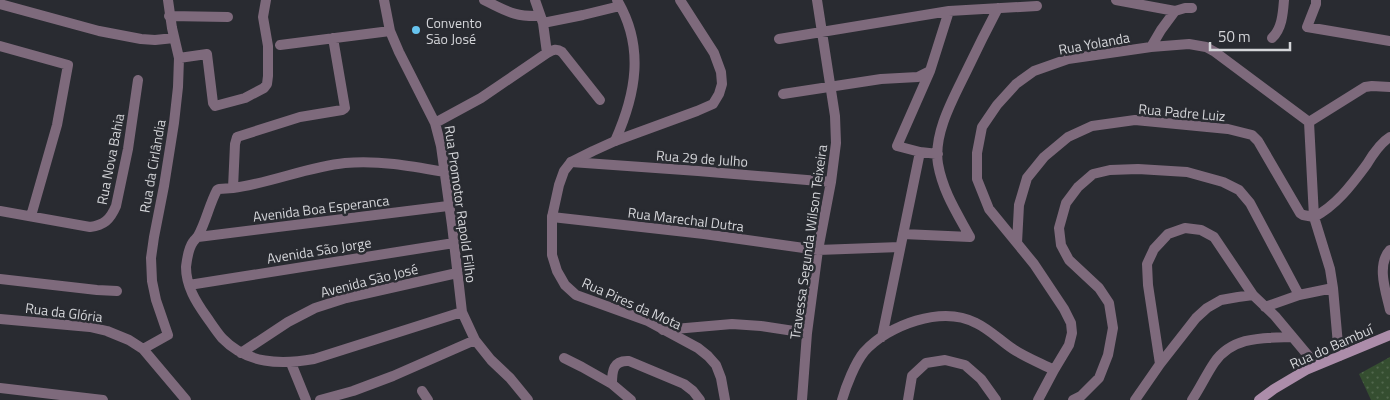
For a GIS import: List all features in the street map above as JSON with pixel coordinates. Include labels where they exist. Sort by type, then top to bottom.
[{"type":"main road","name":"Rua do Bambuí","points":[[1259,400],[1274,389],[1316,365],[1390,335]]},
{"type":"street","name":"Rua da Cirlândia","points":[[143,349],[168,335],[152,281],[151,258],[174,124],[179,58],[169,16],[168,0]]},
{"type":"street","points":[[179,58],[206,54],[214,105],[217,106],[245,98],[264,88],[267,84],[268,76],[268,46],[263,17],[266,0]]},
{"type":"street","name":"Rua Promotor Rapold Filho","points":[[384,0],[390,31],[435,123],[444,172],[462,312],[474,340],[528,400]]},
{"type":"street","points":[[484,0],[516,15],[542,19],[583,15],[619,3],[628,22],[633,39],[635,60],[633,88],[622,127],[615,142]]},
{"type":"street","points":[[535,0],[542,19],[547,53]]},
{"type":"street","points":[[571,162],[615,142],[697,112],[713,104],[722,84],[721,72],[714,53],[680,0]]},
{"type":"street","name":"Travessa Segunda Wilson Teixeira","points":[[802,400],[807,332],[818,250],[836,144],[831,85],[817,0]]},
{"type":"street","points":[[1116,0],[1175,11],[1192,8]]},
{"type":"street","points":[[1272,38],[1282,19],[1284,0]]},
{"type":"street","points":[[1316,0],[1307,27],[1390,42]]},
{"type":"street","points":[[0,4],[99,31],[141,39],[174,38]]},
{"type":"street","points":[[779,40],[822,31],[949,11],[1037,6]]},
{"type":"street","points":[[903,234],[970,237],[946,192],[938,162],[939,139],[947,113],[998,8]]},
{"type":"street","points":[[938,154],[896,146],[930,71],[949,11]]},
{"type":"street","points":[[1151,47],[1175,11]]},
{"type":"street","points":[[169,16],[228,17]]},
{"type":"street","points":[[280,45],[390,31]]},
{"type":"street","points":[[233,188],[234,144],[237,137],[300,117],[344,109],[333,38]]},
{"type":"street","name":"Rua Yolanda","points":[[1038,400],[1069,346],[1072,333],[1071,323],[1064,309],[1034,264],[989,210],[977,180],[977,153],[982,126],[997,105],[1016,84],[1034,71],[1068,59],[1151,47],[1198,44],[1215,52],[1310,122]]},
{"type":"street","points":[[0,46],[68,65],[57,125],[31,216]]},
{"type":"street","points":[[435,123],[481,98],[547,53],[558,49],[600,100]]},
{"type":"street","points":[[783,94],[831,85],[918,77],[930,71]]},
{"type":"street","name":"Rua Nova Bahia","points":[[0,211],[90,227],[99,226],[108,220],[116,206],[128,149],[138,80]]},
{"type":"street","points":[[1339,356],[1330,269],[1314,217],[1310,122],[1365,87],[1390,87]]},
{"type":"street","name":"Rua Padre Luiz","points":[[1017,243],[1019,205],[1027,178],[1044,156],[1068,137],[1092,126],[1135,120],[1228,129],[1252,135],[1258,141],[1300,213],[1314,217]]},
{"type":"street","points":[[1314,217],[1323,212],[1351,186],[1380,146],[1390,137]]},
{"type":"street","points":[[882,336],[920,152]]},
{"type":"street","name":"Rua 29 de Julho","points":[[571,162],[698,170],[831,182]]},
{"type":"street","name":"Rua Pires da Mota","points":[[571,162],[564,171],[559,185],[552,217],[552,255],[565,286],[576,295],[648,321],[698,348],[716,365],[721,378],[725,400]]},
{"type":"street","points":[[444,172],[394,163],[345,163],[311,169],[251,186],[217,190],[198,237],[192,243],[186,266],[189,285],[197,303],[221,337],[241,353],[276,363],[291,363],[314,359],[462,312]]},
{"type":"street","points":[[1073,400],[1082,396],[1099,378],[1108,356],[1113,328],[1109,304],[1098,288],[1069,260],[1062,245],[1059,228],[1066,204],[1078,187],[1093,174],[1110,170],[1138,169],[1187,172],[1223,182],[1239,190],[1250,203],[1299,295]]},
{"type":"street","name":"Avenida Boa Esperanca","points":[[198,237],[448,206]]},
{"type":"street","name":"Rua Marechal Dutra","points":[[552,217],[704,234],[818,250],[900,247]]},
{"type":"street","points":[[1160,364],[1148,285],[1147,264],[1154,249],[1168,234],[1185,228],[1201,230],[1214,236],[1253,296],[1316,365]]},
{"type":"street","name":"Avenida São Jorge","points":[[189,285],[454,242]]},
{"type":"street","points":[[1390,250],[1385,258],[1383,275],[1390,310]]},
{"type":"street","name":"Avenida São José","points":[[241,353],[288,322],[315,308],[346,298],[457,273]]},
{"type":"street","points":[[0,279],[117,291]]},
{"type":"street","points":[[1265,307],[1299,295],[1333,288]]},
{"type":"street","points":[[1135,400],[1196,318],[1207,308],[1221,300],[1253,296]]},
{"type":"street","points":[[842,400],[846,384],[864,352],[882,336],[905,324],[925,318],[952,316],[975,322],[1015,350],[1054,370]]},
{"type":"street","name":"Rua da Glória","points":[[0,319],[90,328],[107,331],[129,340],[143,349],[186,400]]},
{"type":"street","points":[[664,330],[732,324],[807,332]]},
{"type":"street","points":[[1192,400],[1215,362],[1225,350],[1239,342],[1254,338],[1292,337]]},
{"type":"street","points":[[320,400],[353,391],[393,376],[474,340]]},
{"type":"street","points":[[564,358],[612,384],[627,399]]},
{"type":"street","points":[[908,400],[912,376],[926,363],[945,360],[965,365],[981,379],[996,400]]},
{"type":"street","points":[[612,384],[612,374],[615,366],[620,362],[629,361],[684,384],[700,400]]},
{"type":"street","points":[[291,363],[306,400]]},
{"type":"street","points":[[0,388],[103,400]]},
{"type":"green space","points":[[1390,357],[1390,400],[1371,400],[1359,374]]},
{"type":"place","name":"Convento São José","points":[[416,30]]}]
